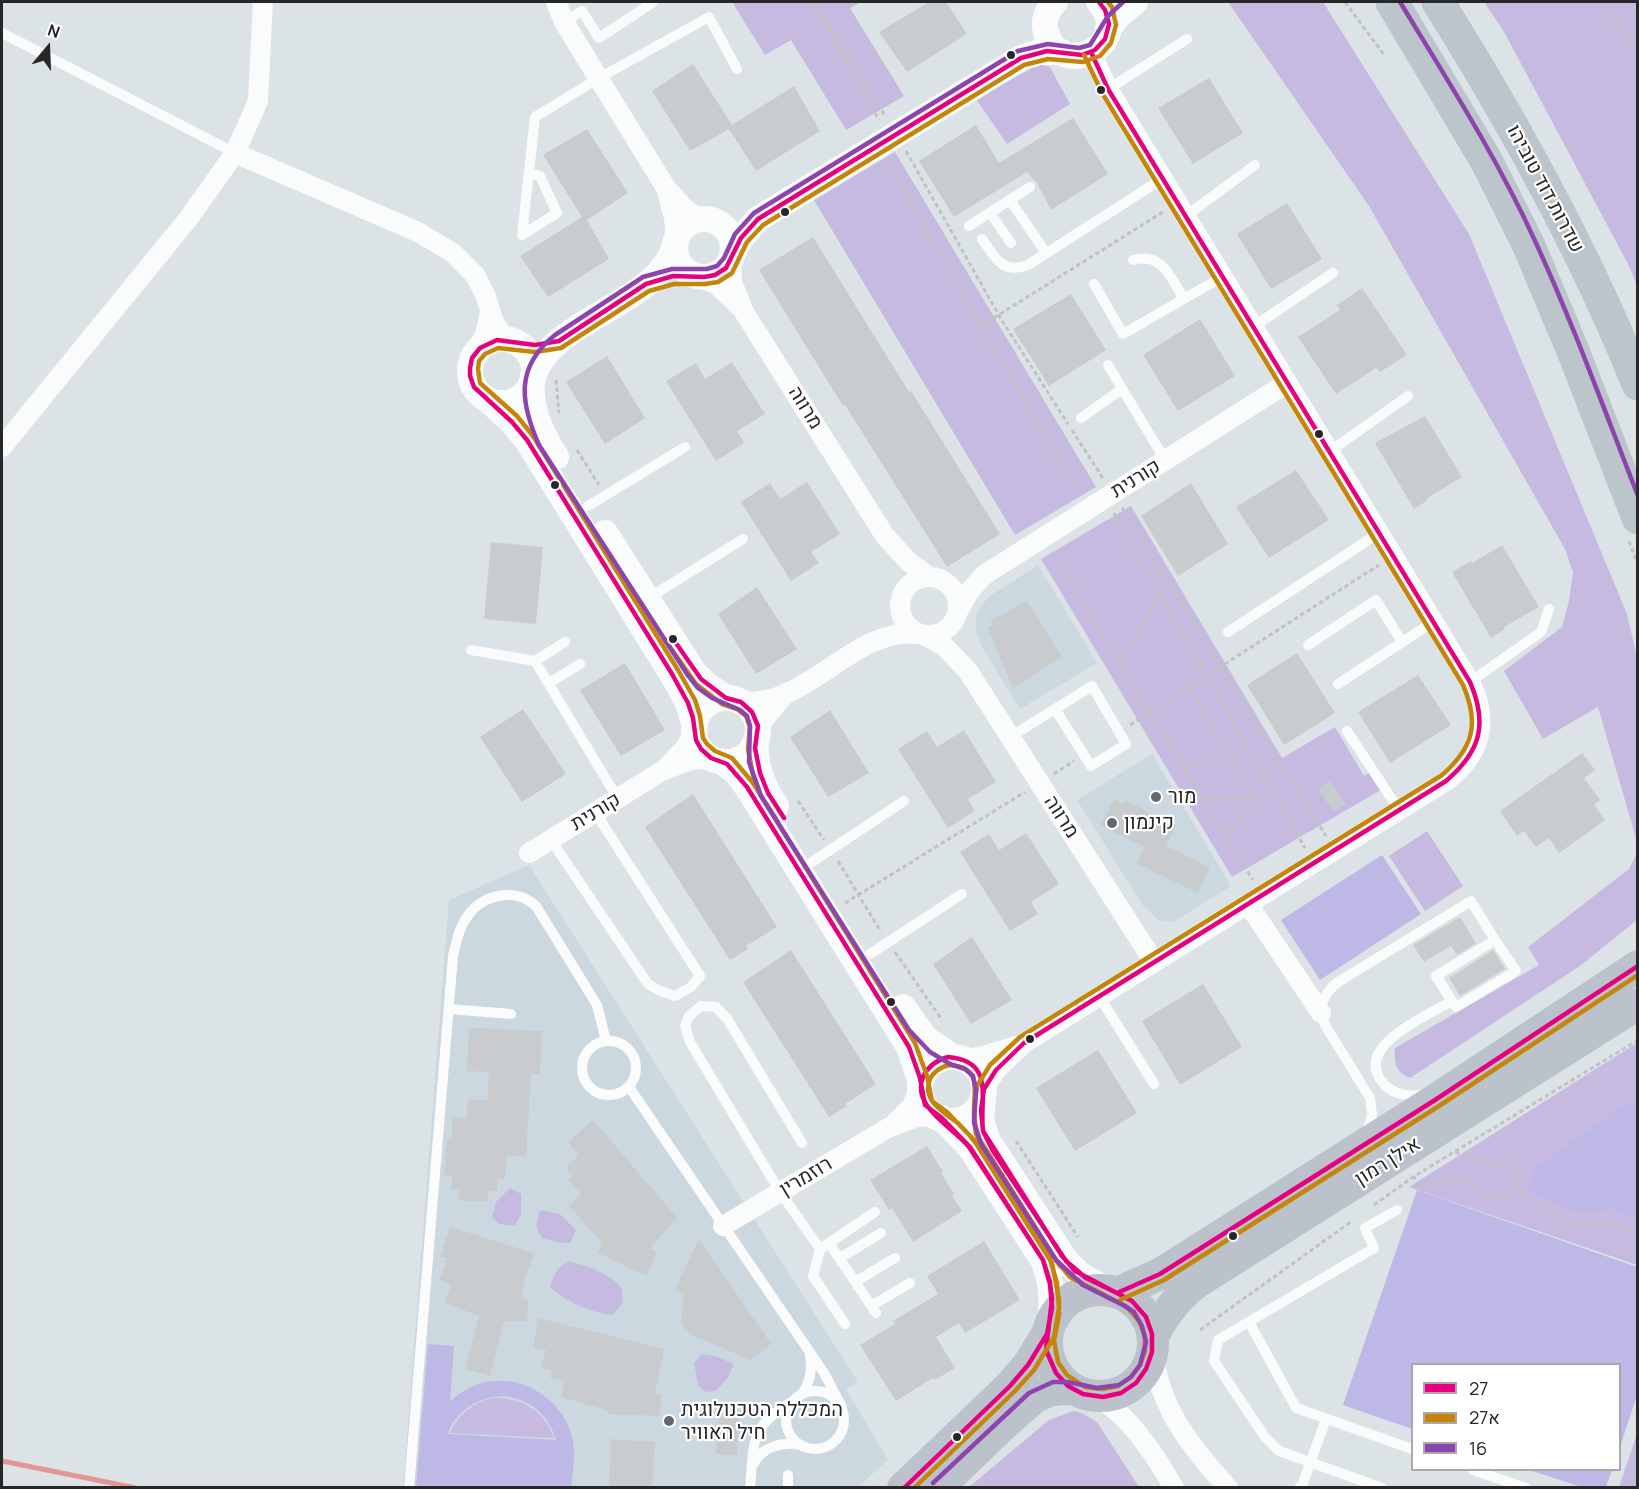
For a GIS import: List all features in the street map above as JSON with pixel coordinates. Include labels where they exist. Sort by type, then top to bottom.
[{"type":"highway","name":"שדרות דוד טוביהו","points":[[1392,2],[1487,162],[1529,246],[1574,351],[1638,518]]},
{"type":"highway","name":"שדרות דוד טוביהו","points":[[1438,2],[1538,173],[1623,347],[1638,384]]},
{"type":"main road","name":"אילן רמון","points":[[1113,1292],[1160,1274],[1451,1090],[1638,966]]},
{"type":"main road","name":"אילן רמון","points":[[1153,1342],[1171,1307],[1196,1283],[1638,1004]]},
{"type":"main road","points":[[903,1488],[1010,1386],[1028,1365],[1057,1311],[1069,1299],[1092,1290],[1113,1292],[1138,1306],[1148,1320],[1153,1342],[1146,1371],[1136,1383],[1115,1395],[1063,1389],[1049,1391],[1035,1397],[938,1488]]},
{"type":"main road","points":[[1048,1330],[1047,1351],[1052,1367],[1061,1380],[1083,1393]]},
{"type":"street","points":[[2,447],[188,219],[235,153],[258,101],[263,2]]},
{"type":"street","points":[[556,2],[564,22],[666,188],[685,209],[729,233],[733,244],[732,256]]},
{"type":"street","points":[[1099,2],[1107,15],[1108,29]]},
{"type":"street","points":[[646,284],[673,276],[717,274],[726,268],[741,238],[758,219],[885,136],[1021,58],[1039,52],[1062,52],[1077,56],[1091,52],[1102,43],[1108,29],[1120,14],[1135,2]]},
{"type":"street","points":[[1021,58],[1037,39],[1050,10]]},
{"type":"street","points":[[1050,10],[1048,38],[1062,52]]},
{"type":"street","points":[[940,1117],[957,1120],[969,1116],[976,1110],[996,1070],[1024,1043],[1456,774],[1471,756],[1481,725],[1479,703],[1470,682],[1162,179],[1108,89],[1091,52]]},
{"type":"street","points":[[235,153],[418,232],[461,259],[475,275],[497,328],[526,351],[530,357],[533,366],[532,401],[540,429],[588,506],[695,674],[707,685],[752,712],[758,726],[757,760],[765,786],[821,856],[879,948],[919,1031],[934,1046],[959,1058],[980,1072],[983,1094],[981,1121],[987,1141],[1062,1256],[1080,1275],[1113,1292]]},
{"type":"street","points":[[666,188],[674,218],[678,261],[683,268],[697,276]]},
{"type":"street","points":[[487,399],[499,402],[511,401],[524,394],[542,357],[559,341],[646,284],[668,262],[681,230],[687,224],[709,221],[735,224],[758,219]]},
{"type":"street","name":"מרווה","points":[[732,256],[732,282],[744,312],[885,536],[908,561],[934,578]]},
{"type":"street","name":"מרווה","points":[[697,276],[721,288],[744,312]]},
{"type":"street","points":[[490,312],[485,335],[471,363],[470,376],[476,389],[512,422],[527,440],[678,684],[688,703],[698,745],[735,771],[747,786],[909,1047],[925,1105],[973,1151],[1043,1260],[1052,1293],[1048,1330]]},
{"type":"street","points":[[477,352],[492,341],[535,345],[559,341]]},
{"type":"street","name":"קורנית","points":[[956,616],[969,592],[984,575],[1287,383]]},
{"type":"street","name":"מרווה","points":[[885,536],[898,571],[899,604]]},
{"type":"street","name":"קורנית","points":[[934,578],[961,580],[984,575]]},
{"type":"street","points":[[694,729],[699,714],[705,706],[717,699],[756,701],[786,693],[872,642],[902,633],[942,633],[956,616],[958,602],[950,586],[934,578],[916,580],[908,585],[891,621],[872,642]]},
{"type":"street","points":[[899,604],[904,623],[911,630],[921,634]]},
{"type":"street","name":"מרווה","points":[[956,616],[956,639],[968,671]]},
{"type":"street","name":"מרווה","points":[[921,634],[944,646],[968,671],[1154,962]]},
{"type":"street","points":[[716,759],[731,761],[745,756],[752,749],[764,719],[786,693]]},
{"type":"street","name":"קורנית","points":[[662,771],[686,747],[694,729]]},
{"type":"street","name":"קורנית","points":[[529,853],[662,771],[691,760],[716,759]]},
{"type":"street","points":[[1255,900],[1321,1012]]},
{"type":"street","points":[[921,1086],[924,1074],[932,1064],[943,1058],[995,1053],[1024,1043]]},
{"type":"street","name":"רוזמרין","points":[[888,1128],[910,1107],[921,1086]]},
{"type":"street","name":"רוזמרין","points":[[723,1226],[888,1128],[917,1117],[940,1117]]},
{"type":"street","points":[[1153,1342],[1158,1383],[1171,1413],[1190,1441],[1228,1488]]},
{"type":"street","points":[[1083,1393],[1107,1403],[1124,1418],[1174,1488]]},
{"type":"lane","points":[[564,22],[582,11],[599,38],[651,2]]},
{"type":"lane","points":[[529,173],[540,176],[556,213],[522,235],[535,117],[599,78],[709,17],[737,69]]},
{"type":"lane","points":[[2,33],[235,153]]},
{"type":"lane","points":[[1108,89],[1188,39]]},
{"type":"lane","points":[[1181,210],[1255,165]]},
{"type":"lane","points":[[982,238],[998,261],[1012,268],[1028,265],[1162,179]]},
{"type":"lane","points":[[969,226],[1030,187]]},
{"type":"lane","points":[[1010,200],[1046,253]]},
{"type":"lane","points":[[990,213],[1011,243]]},
{"type":"lane","points":[[1133,260],[1149,258],[1158,261],[1184,298]]},
{"type":"lane","points":[[1253,327],[1333,273]]},
{"type":"lane","points":[[1094,284],[1123,334],[1222,276]]},
{"type":"lane","points":[[1108,365],[1165,460]]},
{"type":"lane","points":[[1081,418],[1122,389]]},
{"type":"lane","points":[[1329,452],[1408,396]]},
{"type":"lane","points":[[588,506],[685,447]]},
{"type":"lane","points":[[1228,632],[1379,533]]},
{"type":"lane","points":[[647,599],[743,539]]},
{"type":"lane","points":[[1308,645],[1376,600],[1402,642]]},
{"type":"lane","points":[[1470,682],[1541,632],[1549,609]]},
{"type":"lane","points":[[1338,684],[1433,622]]},
{"type":"lane","points":[[471,650],[536,661],[565,642]]},
{"type":"lane","points":[[536,661],[618,799]]},
{"type":"lane","points":[[549,683],[580,664]]},
{"type":"lane","points":[[1010,736],[1092,686],[1126,744],[1091,766],[1055,709]]},
{"type":"lane","points":[[1347,731],[1399,810]]},
{"type":"lane","points":[[821,856],[904,801]]},
{"type":"lane","points":[[550,840],[648,984],[675,996],[690,987],[700,976],[595,812]]},
{"type":"lane","points":[[879,948],[962,894]]},
{"type":"lane","points":[[409,1488],[453,956],[461,927],[475,907],[496,896],[528,898],[536,906],[597,1005],[606,1041]]},
{"type":"lane","points":[[1354,1151],[1370,1126],[1371,1104],[1367,1092],[1325,1025],[1321,1012],[1324,997],[1338,982],[1471,902],[1516,971],[1456,1007],[1436,976],[1495,940]]},
{"type":"lane","points":[[1099,996],[1154,1084]]},
{"type":"lane","points":[[1451,1090],[1408,1096],[1396,1093],[1380,1079],[1376,1060],[1380,1050],[1389,1040],[1452,1001]]},
{"type":"lane","points":[[802,1143],[728,1020],[716,1007],[701,1006],[689,1016],[685,1026],[690,1042],[780,1192],[825,1246],[840,1258],[873,1309],[910,1284]]},
{"type":"lane","points":[[449,1009],[511,1014]]},
{"type":"lane","points":[[606,1041],[622,1044],[634,1056],[636,1072],[629,1087],[613,1095],[596,1092],[584,1080],[582,1063],[585,1055],[598,1043],[606,1041]]},
{"type":"lane","points":[[629,1087],[824,1373],[842,1407],[844,1425],[835,1441],[819,1448],[792,1443],[770,1448],[760,1454],[751,1471]]},
{"type":"lane","points":[[1382,1488],[1280,1451],[1265,1437],[1214,1361],[1218,1340],[1374,1248],[1365,1228],[1397,1210]]},
{"type":"lane","points":[[845,1324],[813,1276],[825,1246],[875,1212]]},
{"type":"lane","points":[[840,1258],[881,1233]]},
{"type":"lane","points":[[855,1282],[895,1258]]},
{"type":"lane","points":[[1249,1322],[1296,1408],[1411,1448]]},
{"type":"lane","points":[[801,1445],[789,1433],[787,1424],[789,1407],[808,1386],[812,1368],[809,1351]]},
{"type":"lane","points":[[750,1488],[754,1442],[760,1426],[769,1416],[810,1391],[820,1391],[836,1399],[842,1407]]},
{"type":"lane","points":[[1299,1488],[1304,1483],[1326,1419]]},
{"type":"lane","points":[[1476,1471],[1526,1488]]},
{"type":"lane","points":[[788,1475],[788,1488]]},
{"type":"path","points":[[814,2],[981,326],[1088,509]]},
{"type":"path","points":[[814,2],[885,136],[999,315],[1109,496],[1221,667],[1335,850]]},
{"type":"path","points":[[1346,2],[1385,56]]},
{"type":"path","points":[[1602,2],[1638,51]]},
{"type":"path","points":[[981,326],[1181,210]]},
{"type":"path","points":[[1109,496],[1161,595],[1314,863]]},
{"type":"path","points":[[1119,732],[1393,556]]},
{"type":"path","points":[[1059,565],[1226,838],[1255,900]]},
{"type":"path","points":[[1119,662],[1161,595]]},
{"type":"path","points":[[1190,687],[1254,798]]},
{"type":"path","points":[[1185,771],[1225,748]]},
{"type":"path","points":[[849,901],[1084,755]]},
{"type":"path","points":[[1203,799],[1254,798],[1272,789]]},
{"type":"path","points":[[795,797],[821,856],[879,948],[942,1020]]},
{"type":"path","points":[[1226,838],[1254,798]]},
{"type":"path","points":[[1369,1209],[1454,1152],[1638,1040]]},
{"type":"path","points":[[1017,1141],[1079,1239]]},
{"type":"path","points":[[1445,1149],[1521,1171],[1516,1190]]},
{"type":"path","points":[[1419,1167],[1410,1173],[1420,1186],[1455,1178],[1463,1180],[1481,1196],[1493,1197],[1516,1190],[1575,1224],[1619,1224],[1638,1236]]},
{"type":"path","points":[[1200,1330],[1360,1215]]},
{"type":"shaded area","points":[[732,2],[861,2],[850,8],[904,96],[846,130],[791,40],[765,55]]},
{"type":"shaded area","points":[[1228,2],[1323,2],[1469,234],[1627,614],[1638,662],[1637,842],[1598,707],[1543,739],[1504,671],[1562,627],[1573,572],[1565,549],[1369,206]]},
{"type":"shaded area","points":[[1484,2],[1637,2],[1637,286],[1628,264],[1503,30]]},
{"type":"shaded area","points":[[1039,64],[1050,67],[1070,104],[1007,144],[976,99]]},
{"type":"shaded area","points":[[895,152],[1096,487],[1015,535],[814,200]]},
{"type":"shaded area","points":[[1131,506],[1282,758],[1335,727],[1364,776],[1373,770],[1384,788],[1232,877],[1041,559]]},
{"type":"shaded area","points":[[1038,565],[1097,663],[1020,709],[982,647],[976,630],[976,616],[990,596]]},
{"type":"shaded area","points":[[1152,754],[1231,886],[1173,922],[1160,921],[1143,906],[1077,800]]},
{"type":"shaded area","points":[[1427,831],[1463,886],[1425,911],[1389,856]]},
{"type":"shaded area","points":[[1637,853],[1637,920],[1580,966],[1410,1078],[1398,1070],[1395,1062],[1395,1048],[1539,965],[1528,947],[1629,869]]},
{"type":"shaded area","points":[[1382,855],[1421,914],[1320,980],[1281,920]]},
{"type":"shaded area","points":[[529,865],[858,1382],[846,1389],[888,1460],[858,1487],[403,1488],[449,900]]},
{"type":"shaded area","points":[[1637,1043],[1637,1265],[1409,1187]]},
{"type":"shaded area","points":[[1637,1096],[1637,1219],[1613,1209],[1577,1212],[1528,1192],[1536,1167]]},
{"type":"shaded area","points":[[510,1188],[521,1194],[521,1214],[515,1226],[499,1224],[492,1217],[496,1202]]},
{"type":"shaded area","points":[[1417,1190],[1637,1267],[1637,1395],[1621,1444],[1621,1363],[1411,1363],[1411,1429],[1343,1405]]},
{"type":"shaded area","points":[[540,1210],[560,1214],[576,1230],[570,1243],[542,1238],[536,1226]]},
{"type":"shaded area","points":[[569,1261],[611,1278],[622,1289],[623,1302],[613,1315],[595,1312],[580,1306],[550,1288],[556,1272]]},
{"type":"shaded area","points":[[428,1344],[454,1346],[450,1401],[478,1384],[497,1381],[511,1382],[525,1385],[549,1400],[567,1423],[574,1449],[571,1487],[416,1487]],"holes":[[[495,1397],[514,1398],[538,1410],[549,1423],[556,1440],[448,1434],[457,1418],[470,1406]]]},
{"type":"shaded area","points":[[702,1354],[715,1356],[734,1364],[728,1377],[716,1391],[705,1392],[698,1385],[694,1363]]},
{"type":"shaded area","points":[[492,1398],[513,1400],[530,1407],[544,1420],[554,1438],[450,1433],[457,1420],[467,1410]]},
{"type":"shaded area","points":[[1073,1411],[1082,1413],[1097,1422],[1139,1487],[969,1487],[1049,1420]]},
{"type":"shaded area","points":[[1637,1434],[1637,1487],[1619,1487]]},
{"type":"shaded area","points":[[1532,1471],[1612,1471],[1606,1487],[1582,1487]]},
{"type":"building","points":[[929,2],[946,2],[967,34],[907,72],[879,32]]},
{"type":"building","points":[[693,64],[732,125],[794,86],[820,131],[756,171],[729,129],[690,151],[652,91]]},
{"type":"building","points":[[1209,78],[1243,133],[1193,164],[1158,108]]},
{"type":"building","points":[[1073,118],[1108,174],[1051,210],[1037,183],[1027,172],[954,217],[919,161],[976,125],[999,163]]},
{"type":"building","points":[[587,129],[628,193],[587,220],[609,259],[548,297],[520,256],[582,217],[543,155]]},
{"type":"building","points":[[1287,203],[1322,259],[1271,289],[1237,234]]},
{"type":"building","points":[[813,237],[1000,534],[947,567],[759,270]]},
{"type":"building","points":[[1362,288],[1407,355],[1380,372],[1376,368],[1336,394],[1298,337],[1340,310],[1337,305]]},
{"type":"building","points":[[1071,294],[1106,350],[1049,386],[1013,329]]},
{"type":"building","points":[[1200,319],[1235,376],[1178,411],[1143,355]]},
{"type":"building","points":[[607,356],[645,418],[605,444],[566,382]]},
{"type":"building","points":[[732,362],[765,414],[737,431],[744,443],[716,461],[666,381],[696,363],[705,379]]},
{"type":"building","points":[[1425,416],[1462,477],[1427,498],[1428,500],[1414,509],[1375,443]]},
{"type":"building","points":[[1296,470],[1329,520],[1269,558],[1236,507]]},
{"type":"building","points":[[807,482],[840,534],[811,552],[819,563],[791,581],[741,502],[770,483],[780,499]]},
{"type":"building","points":[[1191,483],[1228,544],[1178,576],[1141,516]]},
{"type":"building","points":[[491,542],[543,547],[536,624],[484,619]]},
{"type":"building","points":[[1502,545],[1539,607],[1504,627],[1505,629],[1491,638],[1452,572]]},
{"type":"building","points":[[757,587],[797,649],[756,674],[718,614]]},
{"type":"building","points":[[1027,601],[1062,657],[1013,688],[988,628],[993,625],[990,621]]},
{"type":"building","points":[[1297,653],[1335,713],[1284,745],[1247,685]]},
{"type":"building","points":[[625,663],[665,730],[621,756],[580,690]]},
{"type":"building","points":[[1418,675],[1451,725],[1390,763],[1358,712]]},
{"type":"building","points":[[523,709],[566,774],[522,802],[480,737]]},
{"type":"building","points":[[830,710],[869,773],[828,797],[790,737]]},
{"type":"building","points":[[964,730],[996,782],[968,799],[975,811],[948,828],[898,749],[927,731],[937,747]]},
{"type":"building","points":[[1582,753],[1595,770],[1584,778],[1600,800],[1594,805],[1605,820],[1559,853],[1549,838],[1536,847],[1524,831],[1517,836],[1500,811]]},
{"type":"building","points":[[1330,781],[1345,804],[1333,811],[1318,789]]},
{"type":"building","points":[[693,794],[777,927],[746,946],[748,949],[730,960],[645,827]]},
{"type":"building","points":[[1114,799],[1124,804],[1125,800],[1176,826],[1166,846],[1210,868],[1198,893],[1136,863],[1144,847],[1101,825]]},
{"type":"building","points":[[1026,833],[1059,884],[1031,902],[1038,914],[1010,931],[960,852],[989,834],[999,850]]},
{"type":"building","points":[[1460,917],[1476,943],[1457,955],[1451,946],[1424,962],[1413,945]]},
{"type":"building","points":[[972,937],[1012,1000],[971,1024],[933,964]]},
{"type":"building","points":[[791,950],[876,1084],[829,1117],[743,982]]},
{"type":"building","points":[[1493,950],[1505,969],[1460,996],[1449,978]]},
{"type":"building","points":[[1203,984],[1242,1047],[1180,1085],[1142,1021]]},
{"type":"building","points":[[469,1028],[542,1031],[540,1074],[531,1074],[526,1157],[507,1156],[505,1179],[498,1178],[497,1191],[488,1191],[487,1202],[458,1200],[459,1189],[451,1189],[452,1175],[444,1175],[447,1139],[451,1140],[453,1117],[467,1118],[468,1099],[487,1100],[489,1072],[467,1071]]},
{"type":"building","points":[[1098,1050],[1137,1113],[1075,1151],[1036,1088]]},
{"type":"building","points":[[593,1120],[677,1218],[650,1248],[656,1252],[647,1276],[598,1253],[602,1243],[569,1206],[581,1194],[568,1179],[573,1176],[566,1168],[579,1155],[568,1142]]},
{"type":"building","points":[[927,1146],[962,1211],[913,1242],[892,1208],[889,1210],[870,1180]]},
{"type":"building","points":[[450,1227],[534,1253],[521,1299],[529,1300],[527,1321],[504,1321],[490,1376],[465,1369],[479,1316],[445,1303],[451,1284],[440,1280],[447,1258],[440,1257]]},
{"type":"building","points":[[699,1239],[771,1344],[751,1360],[691,1335],[681,1323],[684,1294],[675,1290]]},
{"type":"building","points":[[984,1241],[1020,1300],[965,1333],[959,1323],[936,1337],[955,1368],[935,1380],[933,1378],[896,1401],[860,1345],[895,1324],[893,1321],[938,1294],[927,1276]]},
{"type":"building","points":[[538,1318],[664,1349],[655,1393],[662,1395],[659,1416],[609,1414],[609,1411],[561,1397],[565,1381],[550,1378],[552,1370],[541,1368],[546,1350],[533,1348]]},
{"type":"building","points":[[719,1412],[740,1413],[737,1455],[716,1454]]},
{"type":"building","points":[[611,1439],[655,1442],[652,1488],[609,1488]]},
{"type":"waterway","points":[[2,1461],[136,1488]]},
{"type":"transit line","name":"27","points":[[904,1488],[1010,1386],[1028,1365],[1047,1334],[1052,1308],[1050,1284],[1043,1260],[970,1147],[942,1118],[925,1105],[920,1078],[909,1047],[747,787],[727,764],[711,758],[701,749],[696,740],[688,703],[672,674],[527,440],[512,422],[474,387],[470,368],[472,358],[480,348],[497,340],[535,345],[559,341],[646,284],[673,276],[715,275],[726,268],[741,238],[758,219],[1021,58],[1047,51],[1082,55],[1095,50],[1105,39],[1109,24],[1105,10],[1099,2]]},
{"type":"transit line","name":"27א","points":[[914,1488],[1015,1391],[1034,1370],[1054,1337],[1059,1308],[1057,1283],[1049,1256],[976,1142],[947,1112],[932,1101],[927,1076],[915,1043],[753,783],[732,758],[715,751],[703,738],[695,700],[678,670],[533,436],[517,416],[480,383],[479,361],[485,354],[498,348],[535,352],[561,348],[649,291],[674,284],[718,282],[732,273],[747,242],[763,225],[1024,65],[1048,59],[1083,62],[1100,56],[1111,43],[1116,25],[1112,7],[1108,2]]},
{"type":"transit line","name":"16","points":[[933,1483],[1029,1393],[1053,1382],[1068,1382],[1097,1388],[1119,1385],[1131,1377],[1140,1365],[1146,1342],[1142,1326],[1134,1312],[1083,1285],[1056,1260],[981,1144],[974,1122],[976,1090],[973,1076],[965,1069],[950,1064],[930,1052],[909,1030],[761,796],[749,762],[750,726],[747,716],[740,710],[712,698],[698,688],[687,674],[539,445],[528,414],[525,386],[527,373],[542,347],[555,335],[643,277],[672,269],[707,269],[717,266],[724,258],[735,234],[754,213],[1018,51],[1048,44],[1079,48],[1090,45],[1108,16],[1123,2]]},
{"type":"transit line","name":"16","points":[[1400,2],[1472,121],[1536,243],[1589,369],[1638,496]]},
{"type":"transit line","name":"27","points":[[1091,52],[1108,89],[1470,682],[1476,697],[1480,724],[1474,748],[1458,770],[1446,781],[1024,1043],[996,1070],[984,1089],[981,1110],[983,1131],[993,1151],[1066,1261],[1086,1278],[1117,1293]]},
{"type":"transit line","name":"27א","points":[[1084,55],[1102,93],[1463,685],[1472,723],[1467,745],[1453,765],[1442,775],[1020,1037],[990,1065],[977,1086],[974,1110],[976,1134],[987,1155],[1060,1266],[1082,1284],[1114,1300]]},
{"type":"transit line","name":"27","points":[[671,636],[701,679],[726,698],[741,702],[752,712],[758,726],[755,748],[760,773],[768,793],[784,818]]},
{"type":"transit line","name":"27א","points":[[665,640],[696,684],[722,704],[737,709],[746,716],[750,727],[748,749],[753,775],[761,796],[778,822]]},
{"type":"transit line","name":"27","points":[[1117,1293],[1160,1274],[1435,1100],[1638,966]]},
{"type":"transit line","name":"27א","points":[[1120,1300],[1164,1280],[1439,1106],[1638,975]]},
{"type":"transit line","name":"27","points":[[948,1057],[963,1060],[973,1066],[979,1074],[983,1095],[983,1131],[1062,1256],[1075,1271],[1132,1301],[1146,1317],[1152,1334],[1152,1352],[1146,1369],[1136,1383],[1121,1393],[1103,1397],[1083,1394],[1068,1386],[1056,1373],[1046,1350],[1052,1299],[1050,1282],[1043,1260],[969,1147],[936,1116],[923,1098],[921,1088],[925,1073],[933,1064],[948,1057]]},
{"type":"transit line","name":"27א","points":[[949,1065],[968,1070],[972,1076],[975,1090],[976,1134],[1056,1260],[1070,1277],[1127,1307],[1139,1321],[1145,1336],[1145,1351],[1140,1365],[1131,1377],[1118,1386],[1103,1389],[1085,1387],[1067,1375],[1058,1362],[1054,1341],[1059,1315],[1059,1299],[1052,1263],[975,1142],[959,1124],[936,1106],[929,1094],[928,1087],[932,1076],[949,1065]]},
{"type":"place","name":"מור","points":[[1156,797]]},
{"type":"place","name":"קינמון","points":[[1112,823]]},
{"type":"place","name":"המכללה הטכנולוגית חיל האוויר","points":[[669,1421]]}]
